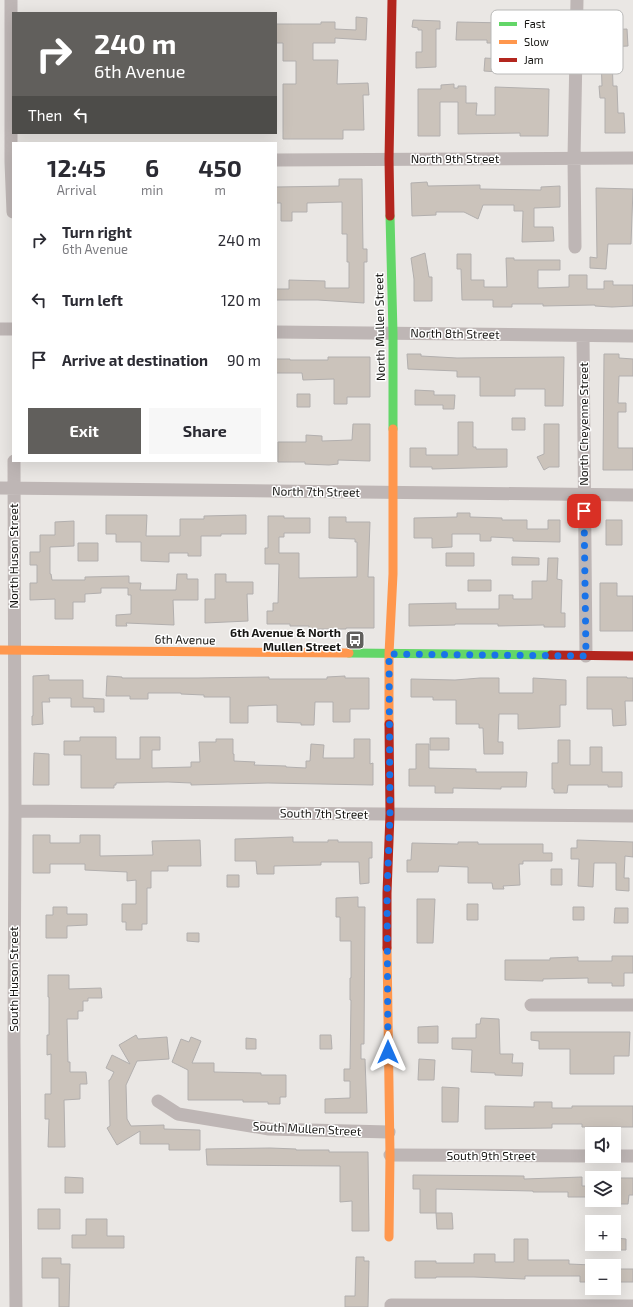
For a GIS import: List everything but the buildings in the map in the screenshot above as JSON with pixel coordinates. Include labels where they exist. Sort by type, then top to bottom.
[{"type":"street","points":[[11,0],[8,162],[12,202]]},
{"type":"street","name":"North Mullen Street","points":[[389,654],[393,574],[393,333],[389,159],[392,0]]},
{"type":"street","points":[[577,0],[577,10]]},
{"type":"street","points":[[575,247],[574,158],[576,74]]},
{"type":"street","name":"North 9th Street","points":[[277,160],[633,158]]},
{"type":"street","points":[[0,329],[12,329]]},
{"type":"street","name":"North 8th Street","points":[[277,332],[633,336]]},
{"type":"street","name":"North Cheyenne Street","points":[[583,336],[586,656]]},
{"type":"street","name":"North Huson Street","points":[[14,462],[14,650]]},
{"type":"street","name":"North 7th Street","points":[[0,488],[633,495]]},
{"type":"street","name":"6th Avenue","points":[[0,650],[633,656]]},
{"type":"street","name":"South Huson Street","points":[[14,650],[14,1057],[16,1307]]},
{"type":"street","points":[[389,654],[390,814],[387,893],[390,1155],[389,1237]]},
{"type":"street","name":"South 7th Street","points":[[15,811],[633,816]]},
{"type":"street","points":[[531,1005],[633,1006]]},
{"type":"street","name":"South Mullen Street","points":[[158,1101],[178,1114],[269,1129],[389,1132]]},
{"type":"street","name":"South 9th Street","points":[[390,1155],[585,1156]]},
{"type":"street","points":[[621,1156],[633,1156]]},
{"type":"street","points":[[390,1306],[633,1306]]},
{"type":"traffic: fast","points":[[390,216],[393,333],[393,429]]},
{"type":"traffic: fast","points":[[349,653],[551,655]]},
{"type":"traffic: slow","points":[[389,724],[389,654],[393,574],[393,429]]},
{"type":"traffic: slow","points":[[0,650],[349,653]]},
{"type":"traffic: slow","points":[[387,948],[390,1155],[389,1237]]},
{"type":"traffic: jam","points":[[390,216],[389,159],[392,0]]},
{"type":"traffic: jam","points":[[551,655],[633,656]]},
{"type":"traffic: jam","points":[[387,948],[387,893],[390,814],[389,724]]},
{"type":"place","name":"6th Avenue & North Mullen Street","points":[[355,640]]},
{"type":"route","points":[[388,1052],[387,893],[390,814],[389,654],[586,656],[584,511]]}]
